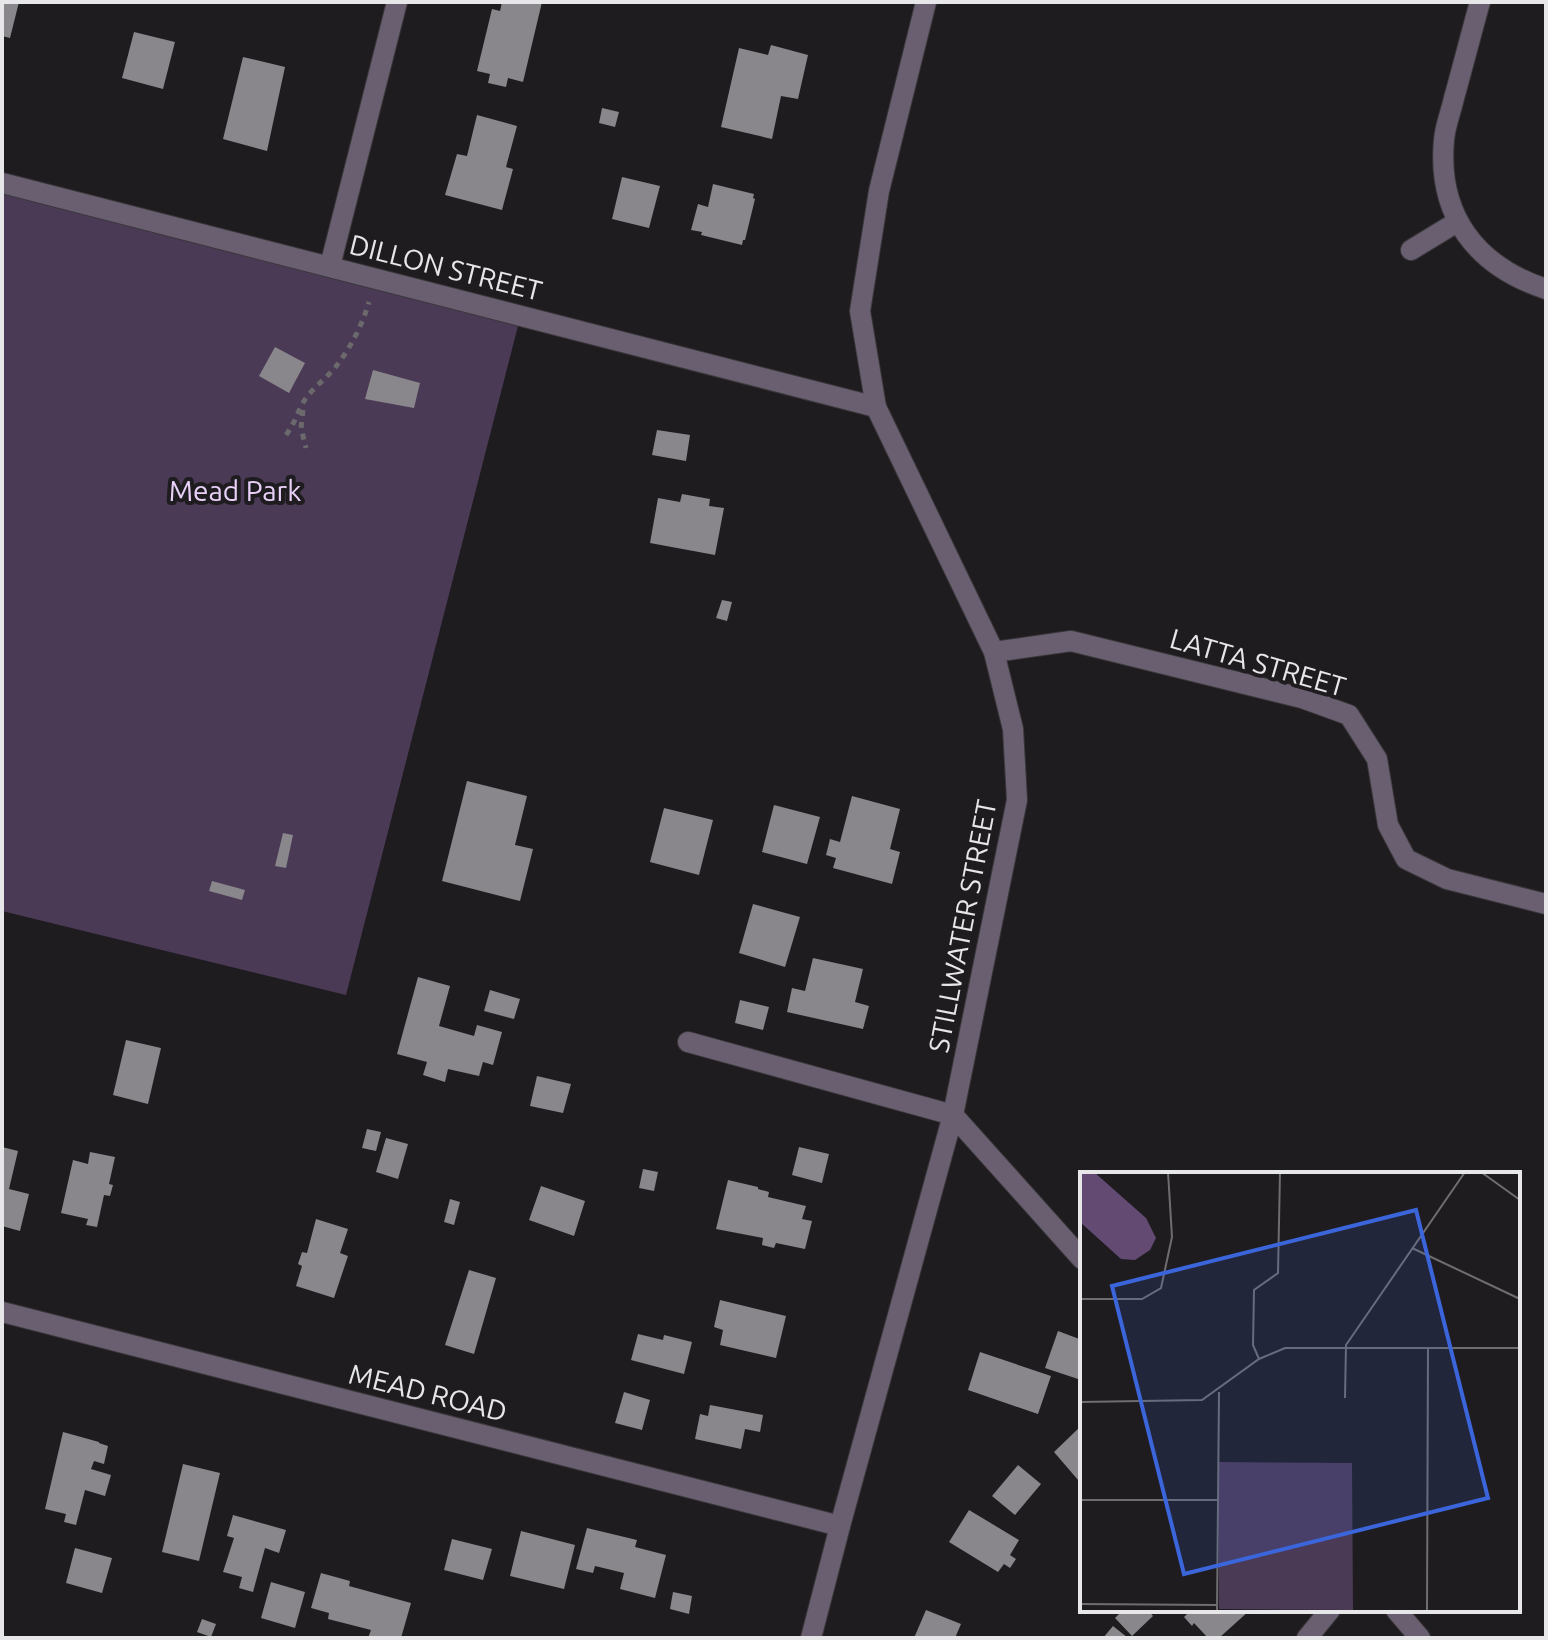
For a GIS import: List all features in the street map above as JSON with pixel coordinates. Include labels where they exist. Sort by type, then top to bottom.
[{"type":"street","points":[[330,266],[397,2]]},
{"type":"street","name":"STILLWATER STREET","points":[[811,1638],[953,1115],[1017,800],[1013,729],[994,652],[876,407],[860,311],[879,191],[926,2]]},
{"type":"street","points":[[1480,2],[1444,137],[1443,172],[1450,205],[1457,222],[1475,247],[1497,267],[1524,282],[1546,289]]},
{"type":"street","name":"DILLON STREET","points":[[2,183],[876,407]]},
{"type":"street","points":[[1411,250],[1457,222]]},
{"type":"street","name":"LATTA STREET","points":[[994,652],[1071,641],[1302,698],[1349,715],[1377,759],[1388,825],[1406,859],[1447,879],[1546,904]]},
{"type":"street","points":[[688,1042],[953,1115],[1080,1257]]},
{"type":"street","name":"MEAD ROAD","points":[[2,1312],[840,1526]]},
{"type":"street","points":[[1307,1638],[1328,1612]]},
{"type":"street","points":[[1398,1612],[1420,1638]]},
{"type":"path","points":[[286,435],[304,401],[351,344],[363,322],[377,278]]},
{"type":"path","points":[[304,401],[301,428],[306,448]]},
{"type":"green space","name":"Mead Park","points":[[2,191],[519,322],[346,995],[2,911]]},
{"type":"building","points":[[2,2],[19,2],[10,38],[2,36]]},
{"type":"building","points":[[502,2],[542,2],[523,82],[508,78],[506,87],[488,83],[490,74],[477,71],[492,9],[500,11]]},
{"type":"building","points":[[134,32],[175,42],[163,89],[122,78]]},
{"type":"building","points":[[771,45],[808,55],[798,99],[781,96],[772,139],[721,127],[739,48],[768,55]]},
{"type":"building","points":[[243,57],[285,67],[267,151],[223,139]]},
{"type":"building","points":[[602,108],[619,112],[615,127],[599,123]]},
{"type":"building","points":[[477,115],[517,126],[506,167],[513,169],[502,210],[445,195],[457,154],[467,156]]},
{"type":"building","points":[[622,177],[660,186],[649,228],[612,219]]},
{"type":"building","points":[[713,184],[754,194],[742,245],[691,230],[698,204],[708,207]]},
{"type":"building","points":[[275,347],[305,363],[289,393],[259,376]]},
{"type":"building","points":[[373,370],[420,383],[414,408],[365,399]]},
{"type":"building","points":[[657,430],[690,435],[686,461],[652,455]]},
{"type":"building","points":[[682,494],[710,499],[709,506],[724,508],[715,555],[650,543],[658,498],[680,502]]},
{"type":"building","points":[[722,600],[732,602],[727,621],[716,618]]},
{"type":"building","points":[[467,781],[527,796],[515,845],[533,849],[520,901],[442,881]]},
{"type":"building","points":[[852,796],[900,809],[890,849],[900,852],[892,884],[833,868],[836,858],[826,855],[830,839],[840,842]]},
{"type":"building","points":[[774,805],[820,817],[807,864],[762,852]]},
{"type":"building","points":[[664,808],[713,820],[699,875],[650,862]]},
{"type":"building","points":[[283,833],[293,835],[286,868],[275,866]]},
{"type":"building","points":[[212,881],[245,890],[242,900],[209,891]]},
{"type":"building","points":[[753,904],[800,917],[785,967],[739,953]]},
{"type":"building","points":[[813,958],[863,969],[855,1002],[869,1006],[863,1029],[787,1012],[792,988],[805,991]]},
{"type":"building","points":[[418,977],[450,986],[439,1026],[474,1036],[477,1025],[502,1032],[493,1065],[483,1062],[479,1076],[448,1069],[445,1082],[423,1075],[427,1062],[397,1054]]},
{"type":"building","points":[[490,990],[520,999],[514,1019],[484,1011]]},
{"type":"building","points":[[740,1000],[769,1007],[763,1030],[735,1023]]},
{"type":"building","points":[[126,1040],[161,1048],[148,1104],[113,1095]]},
{"type":"building","points":[[537,1076],[571,1084],[563,1113],[530,1106]]},
{"type":"building","points":[[367,1129],[381,1132],[376,1151],[362,1148]]},
{"type":"building","points":[[386,1138],[408,1144],[398,1179],[376,1172]]},
{"type":"building","points":[[2,1147],[18,1151],[9,1189],[29,1194],[20,1231],[2,1226]]},
{"type":"building","points":[[799,1147],[829,1154],[822,1183],[792,1175]]},
{"type":"building","points":[[90,1152],[115,1157],[109,1184],[113,1185],[110,1196],[104,1195],[97,1227],[86,1225],[88,1219],[61,1213],[73,1160],[88,1164]]},
{"type":"building","points":[[643,1169],[658,1172],[654,1191],[639,1188]]},
{"type":"building","points":[[728,1180],[758,1187],[769,1192],[768,1197],[806,1206],[802,1219],[812,1221],[805,1249],[776,1243],[774,1248],[762,1245],[763,1238],[716,1229]]},
{"type":"building","points":[[541,1186],[585,1201],[574,1236],[529,1220]]},
{"type":"building","points":[[450,1199],[460,1202],[454,1225],[444,1222]]},
{"type":"building","points":[[316,1219],[348,1229],[340,1253],[348,1256],[334,1298],[296,1286],[302,1266],[298,1264],[302,1252],[307,1253]]},
{"type":"building","points":[[469,1270],[496,1278],[474,1354],[445,1345]]},
{"type":"building","points":[[720,1300],[786,1316],[776,1358],[720,1345],[723,1330],[714,1327]]},
{"type":"building","points":[[1058,1331],[1080,1339],[1080,1380],[1045,1368]]},
{"type":"building","points":[[638,1334],[663,1340],[664,1335],[692,1342],[684,1374],[631,1360]]},
{"type":"building","points":[[980,1352],[1051,1376],[1038,1414],[968,1390]]},
{"type":"building","points":[[624,1392],[650,1400],[642,1430],[615,1423]]},
{"type":"building","points":[[710,1405],[763,1415],[760,1432],[745,1429],[741,1449],[695,1439],[700,1414],[708,1416]]},
{"type":"building","points":[[1080,1427],[1078,1480],[1054,1452]]},
{"type":"building","points":[[63,1432],[108,1446],[104,1464],[94,1461],[91,1469],[111,1475],[105,1496],[85,1490],[76,1525],[64,1522],[66,1514],[45,1509]]},
{"type":"building","points":[[183,1464],[220,1473],[199,1561],[162,1552]]},
{"type":"building","points":[[1018,1465],[1041,1484],[1015,1515],[992,1496]]},
{"type":"building","points":[[969,1510],[1019,1540],[1010,1555],[1016,1559],[1010,1568],[1004,1564],[998,1572],[949,1542]]},
{"type":"building","points":[[233,1515],[286,1530],[279,1553],[265,1548],[253,1592],[239,1588],[242,1577],[223,1572],[234,1538],[227,1536]]},
{"type":"building","points":[[587,1528],[637,1540],[635,1547],[666,1555],[655,1598],[620,1589],[624,1573],[595,1566],[593,1573],[576,1569]]},
{"type":"building","points":[[521,1531],[575,1545],[564,1589],[510,1576]]},
{"type":"building","points":[[452,1539],[492,1549],[483,1580],[444,1570]]},
{"type":"building","points":[[75,1548],[112,1558],[102,1593],[66,1583]]},
{"type":"building","points":[[321,1573],[350,1581],[349,1586],[411,1603],[401,1638],[368,1638],[371,1630],[328,1619],[329,1613],[311,1608]]},
{"type":"building","points":[[271,1582],[305,1592],[295,1628],[261,1618]]},
{"type":"building","points":[[673,1592],[692,1596],[689,1614],[670,1609]]},
{"type":"building","points":[[926,1610],[961,1624],[955,1638],[914,1638]]},
{"type":"building","points":[[1121,1612],[1150,1612],[1153,1616],[1132,1636],[1115,1618]]},
{"type":"building","points":[[1185,1612],[1248,1612],[1219,1638],[1208,1638],[1194,1623],[1192,1626],[1184,1617]]},
{"type":"building","points":[[202,1619],[216,1624],[211,1637],[197,1632]]},
{"type":"building","points":[[1113,1626],[1128,1638],[1103,1638]]}]
